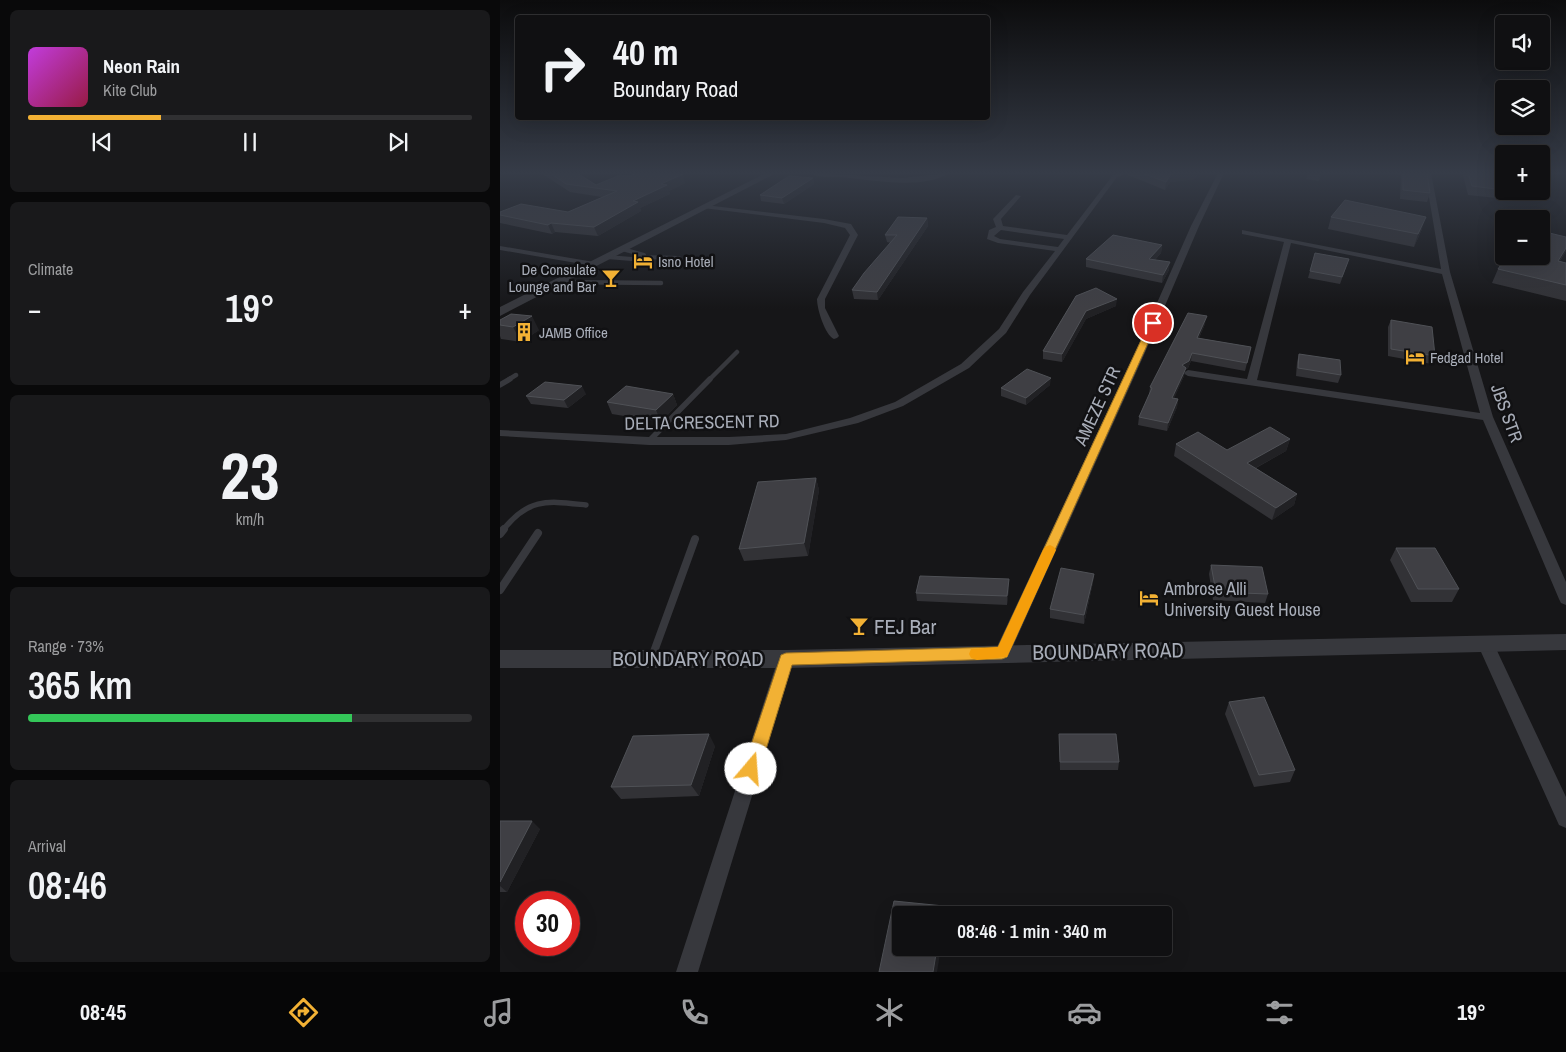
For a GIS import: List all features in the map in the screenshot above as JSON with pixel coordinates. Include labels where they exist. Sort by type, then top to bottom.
[{"type":"street","points":[[500,312],[682,218]]},
{"type":"street","points":[[801,218],[848,226],[854,235],[821,299],[821,308],[834,336]]},
{"type":"street","points":[[997,218],[1003,228]]},
{"type":"street","name":"DELTA CRESCENT RD","points":[[500,432],[649,441],[729,441],[786,437],[854,421],[899,404],[965,366],[1003,331],[1026,294],[1082,218]]},
{"type":"street","name":"AMEZE STR","points":[[1002,653],[1139,355],[1199,218]]},
{"type":"street","name":"JBS STR","points":[[1436,218],[1446,272],[1487,418],[1566,599]]},
{"type":"street","points":[[1059,249],[990,237],[992,232],[1003,228],[1068,237]]},
{"type":"street","points":[[1245,232],[1446,272]]},
{"type":"street","points":[[1252,381],[1288,240]]},
{"type":"street","points":[[500,248],[594,264]]},
{"type":"street","points":[[1188,373],[1252,381],[1487,418]]},
{"type":"street","name":"BOUNDARY ROAD","points":[[500,658],[786,659],[1566,642]]},
{"type":"street","points":[[1485,643],[1566,818]]},
{"type":"street","points":[[687,972],[786,659]]},
{"type":"lane","points":[[622,250],[642,253],[644,255],[641,256]]},
{"type":"lane","points":[[607,257],[632,259],[641,256],[679,258]]},
{"type":"lane","points":[[558,282],[661,283]]},
{"type":"lane","points":[[649,441],[737,352]]},
{"type":"lane","points":[[500,385],[516,375]]},
{"type":"lane","points":[[500,534],[513,517],[525,507],[535,503],[550,501],[586,505]]},
{"type":"lane","points":[[500,590],[538,533]]},
{"type":"lane","points":[[652,658],[695,539]]},
{"type":"building","points":[[516,218],[609,218],[594,227],[551,223],[548,225]]},
{"type":"building","points":[[897,218],[927,218],[877,292],[852,290],[897,235],[885,235]]},
{"type":"building","points":[[1338,218],[1425,218],[1418,234]]},
{"type":"building","points":[[1550,233],[1566,237],[1566,248],[1558,261],[1566,263],[1566,285],[1498,269],[1501,265],[1550,265]]},
{"type":"building","points":[[1113,235],[1162,245],[1149,259],[1170,262],[1163,275],[1086,259]]},
{"type":"building","points":[[1315,253],[1349,259],[1342,277],[1310,271]]},
{"type":"building","points":[[1096,288],[1117,299],[1086,311],[1062,354],[1043,351],[1076,296]]},
{"type":"building","points":[[1188,313],[1207,316],[1197,338],[1251,347],[1247,363],[1192,353],[1189,361],[1182,365],[1186,368],[1172,398],[1178,399],[1168,423],[1139,417],[1152,388],[1150,387]]},
{"type":"building","points":[[511,314],[532,316],[513,327],[500,325],[500,320]]},
{"type":"building","points":[[1391,320],[1432,327],[1435,356],[1391,349]]},
{"type":"building","points":[[1299,354],[1340,360],[1341,375],[1298,368]]},
{"type":"building","points":[[1027,369],[1051,378],[1026,398],[1001,388]]},
{"type":"building","points":[[545,382],[582,386],[564,400],[526,396]]},
{"type":"building","points":[[626,386],[673,394],[656,410],[607,402]]},
{"type":"building","points":[[1270,427],[1290,439],[1247,463],[1297,494],[1276,508],[1176,444],[1198,432],[1227,450]]},
{"type":"building","points":[[816,478],[804,543],[739,549],[758,482]]},
{"type":"building","points":[[1396,548],[1435,548],[1459,589],[1418,589]]},
{"type":"building","points":[[1211,565],[1262,567],[1268,594],[1216,592]]},
{"type":"building","points":[[1061,568],[1094,574],[1084,615],[1050,609]]},
{"type":"building","points":[[920,576],[1009,579],[1007,596],[916,593]]},
{"type":"building","points":[[1264,697],[1295,770],[1259,775],[1229,702]]},
{"type":"building","points":[[709,734],[691,785],[611,787],[633,736]]},
{"type":"building","points":[[1059,734],[1116,734],[1119,762],[1060,762]]},
{"type":"building","points":[[500,821],[532,821],[500,882]]},
{"type":"building","points":[[894,901],[944,906],[893,906]]},
{"type":"building","points":[[892,910],[892,956],[936,956],[933,972],[879,972]]},
{"type":"slow traffic","points":[[977,654],[1002,653],[1050,550]]},
{"type":"place","name":"Isno Hotel","points":[[643,261]]},
{"type":"place","name":"De Consulate Lounge and Bar","points":[[611,278]]},
{"type":"place","name":"JAMB Office","points":[[524,332]]},
{"type":"place","name":"Fedgad Hotel","points":[[1415,357]]},
{"type":"place","name":"Ambrose Alli University Guest House","points":[[1149,598]]},
{"type":"place","name":"FEJ Bar","points":[[859,626]]},
{"type":"route","points":[[751,769],[786,659],[1002,653],[1153,323]]}]
